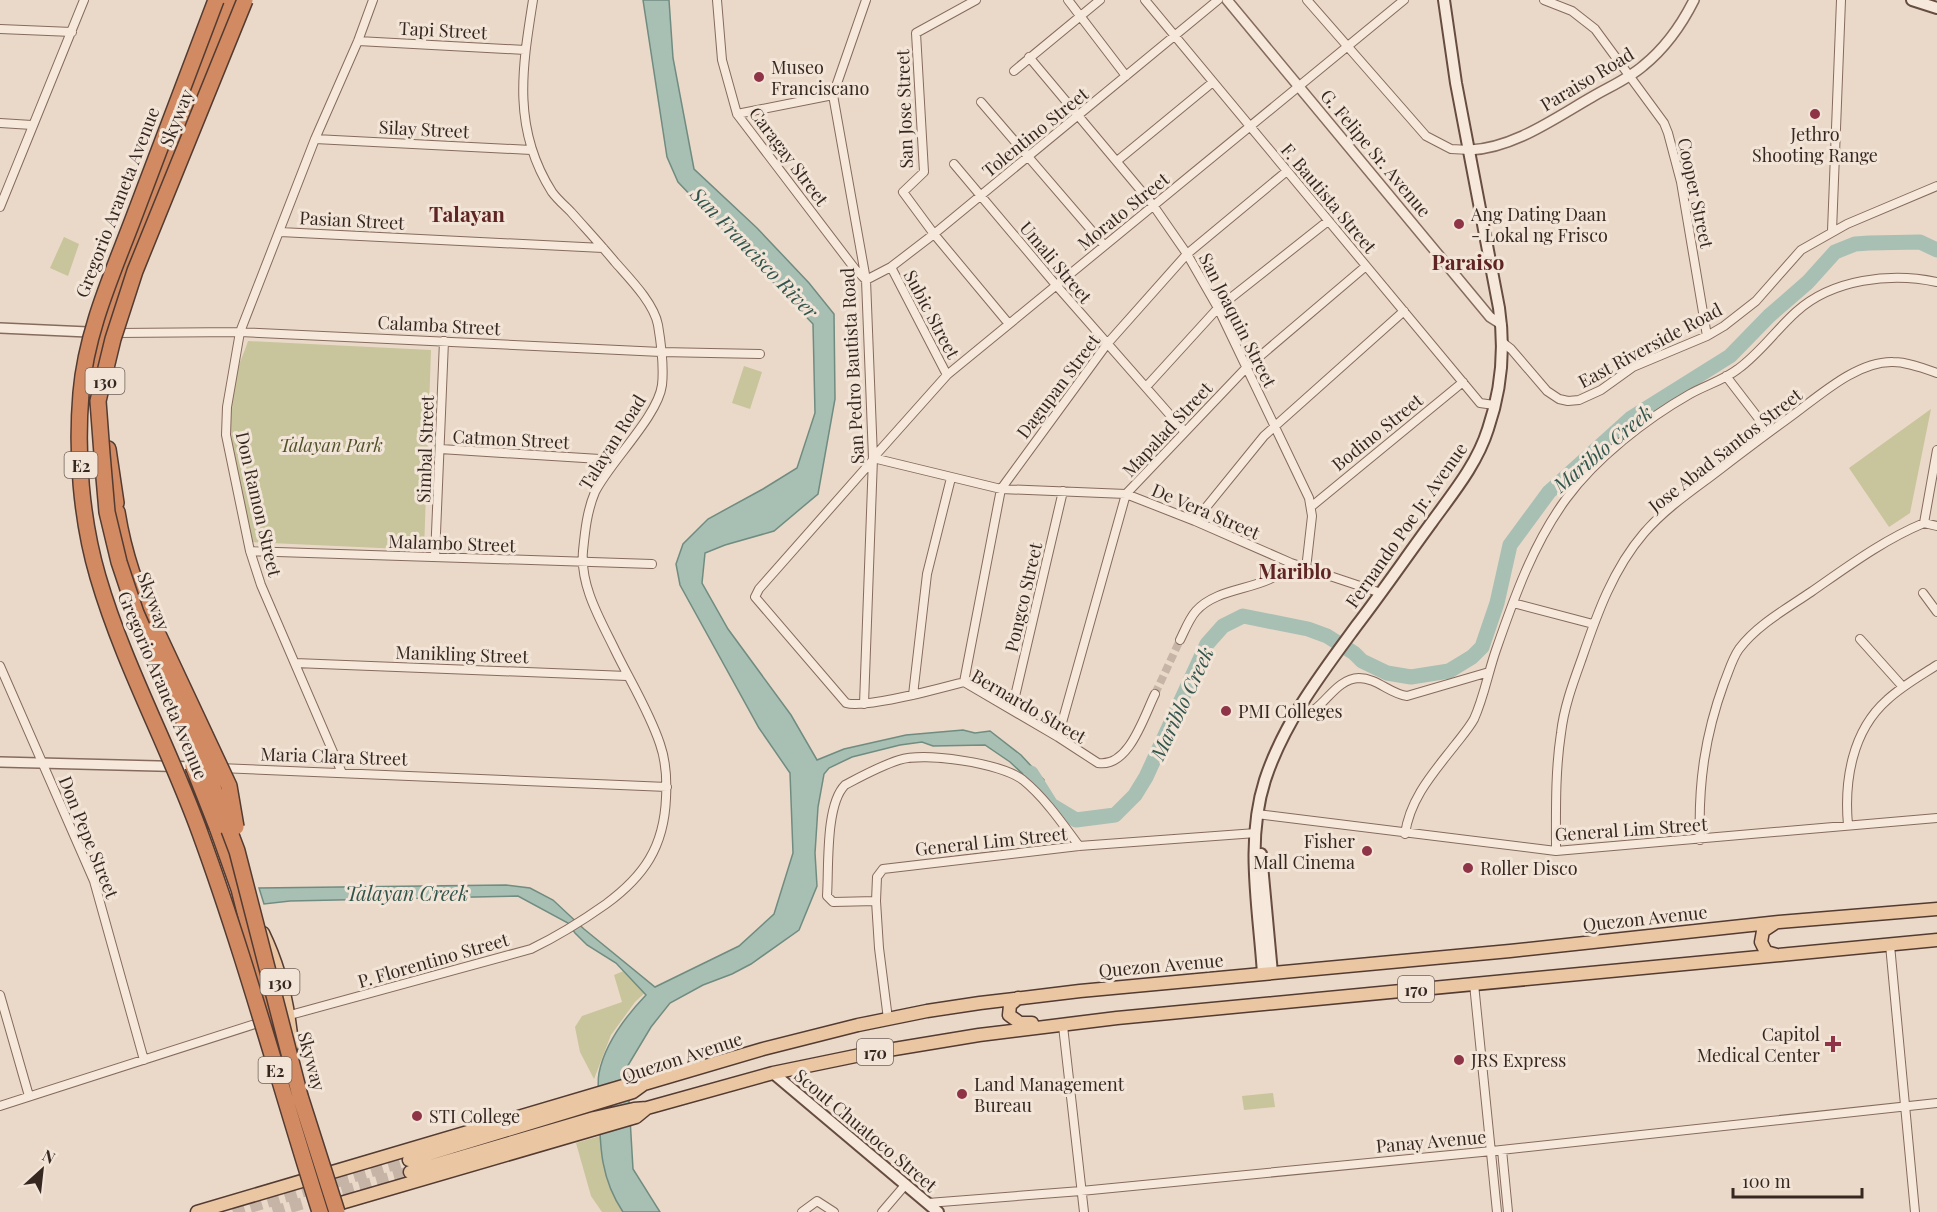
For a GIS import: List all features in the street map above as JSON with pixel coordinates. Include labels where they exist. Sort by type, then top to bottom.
[{"type":"highway","name":"Skyway","points":[[215,0],[95,323],[81,391],[79,438],[82,478],[87,530],[98,576],[132,670],[174,768],[211,864],[318,1212]]},
{"type":"highway","points":[[77,454],[91,370],[94,335],[230,0]]},
{"type":"highway","name":"Skyway","points":[[246,0],[135,271],[107,361],[98,401],[119,562],[136,613],[211,782],[237,851],[300,1096],[341,1209]]},
{"type":"highway","points":[[100,398],[113,509],[127,561],[140,596],[229,786],[235,820],[237,851]]},
{"type":"highway","points":[[113,509],[111,557],[129,621],[194,768],[242,887],[274,1027],[293,1057]]},
{"type":"main road","name":"Gregorio Araneta Avenue","points":[[94,335],[215,0]]},
{"type":"main road","name":"Gregorio Araneta Avenue","points":[[246,0],[128,299],[117,333],[100,398],[97,461],[108,545],[119,582],[203,767],[228,829],[242,887],[271,949],[290,1015],[293,1057]]},
{"type":"main road","name":"Fernando Poe Jr. Avenue","points":[[1267,973],[1254,847],[1257,814],[1270,764],[1296,712],[1468,471],[1488,429],[1494,405],[1499,377],[1502,324],[1456,83],[1443,0]]},
{"type":"main road","points":[[1912,0],[1937,8]]},
{"type":"main road","name":"Gregorio Araneta Avenue","points":[[77,454],[84,515],[104,590],[137,674],[178,766],[209,848],[258,1023],[318,1212]]},
{"type":"main road","name":"Gregorio Araneta Avenue","points":[[251,909],[278,1017],[331,1172],[341,1209]]},
{"type":"main road","name":"Quezon Avenue","points":[[592,1100],[763,1049],[927,1011],[1017,998],[1510,951],[1779,922],[1937,909]]},
{"type":"main road","points":[[1779,922],[1766,927],[1761,942],[1766,952],[1782,955]]},
{"type":"main road","points":[[1738,926],[1750,931],[1755,943],[1750,955],[1742,958]]},
{"type":"main road","name":"170","points":[[596,1124],[773,1072],[979,1035],[1117,1018],[1937,940]]},
{"type":"main road","points":[[1017,998],[1008,1010],[1012,1019],[1020,1023],[1070,1025]]},
{"type":"main road","name":"Scout Chuatoco Street","points":[[773,1072],[938,1212]]},
{"type":"main road","points":[[592,1100],[410,1166],[596,1124]]},
{"type":"main road","points":[[197,1212],[306,1179],[592,1100]]},
{"type":"main road","points":[[306,1179],[341,1209],[596,1124]]},
{"type":"street","points":[[0,207],[84,0]]},
{"type":"street","name":"Don Ramon Street","points":[[342,772],[261,585],[250,551],[226,435],[227,407],[240,332],[315,139],[374,0]]},
{"type":"street","name":"Talayan Road","points":[[534,0],[525,50],[522,98],[531,150],[553,193],[635,285],[654,313],[661,352],[662,387],[641,427],[596,492],[587,517],[582,563],[591,602],[653,723],[661,747],[667,787],[663,829],[655,849],[640,874],[618,895],[580,922]]},
{"type":"street","name":"Caragay Street","points":[[717,0],[722,60],[737,114],[855,269],[866,280]]},
{"type":"street","name":"San Pedro Bautista Road","points":[[864,704],[873,459],[866,280],[833,95],[866,0]]},
{"type":"street","name":"San Jose Street","points":[[934,234],[903,192],[924,172],[916,35],[976,0]]},
{"type":"street","points":[[1068,0],[1126,76]]},
{"type":"street","points":[[1014,71],[1101,0]]},
{"type":"street","name":"F. Bautista Street","points":[[1145,0],[1480,403],[1494,405]]},
{"type":"street","name":"Tolentino Street","points":[[866,280],[891,267],[934,234],[1218,0]]},
{"type":"street","name":"G. Felipe Sr. Avenue","points":[[1227,0],[1490,317],[1502,324]]},
{"type":"street","points":[[1307,0],[1425,136],[1451,149],[1470,150]]},
{"type":"street","name":"Morato Street","points":[[864,704],[846,703],[755,597],[759,589],[947,375],[1347,48],[1393,3],[1404,0]]},
{"type":"street","name":"Cooper Street","points":[[1544,0],[1572,11],[1595,29],[1664,123],[1682,182],[1707,336]]},
{"type":"street","name":"Paraiso Road","points":[[1470,150],[1493,147],[1539,128],[1630,75],[1655,55],[1694,0]]},
{"type":"street","points":[[1832,231],[1842,0]]},
{"type":"street","points":[[0,29],[72,32]]},
{"type":"street","name":"Tapi Street","points":[[358,41],[525,50]]},
{"type":"street","name":"San Joaquin Street","points":[[1029,57],[1153,205],[1187,254],[1218,308],[1312,506],[1312,529],[1306,569]]},
{"type":"street","points":[[1117,161],[1213,82]]},
{"type":"street","points":[[737,114],[833,95]]},
{"type":"street","points":[[981,102],[1104,246]]},
{"type":"street","points":[[0,123],[32,125]]},
{"type":"street","name":"Silay Street","points":[[315,139],[531,150]]},
{"type":"street","name":"Umali Street","points":[[954,164],[1185,432]]},
{"type":"street","name":"Dagupan Street","points":[[964,682],[1001,489],[1107,344],[1187,254],[1287,171]]},
{"type":"street","name":"East Riverside Road","points":[[1502,342],[1547,391],[1559,399],[1568,401],[1589,396],[1633,368],[1707,336],[1724,326],[1756,301],[1801,250],[1832,231],[1937,186]]},
{"type":"street","points":[[1146,387],[1218,308],[1328,221]]},
{"type":"street","name":"Pasian Street","points":[[280,232],[603,248]]},
{"type":"street","points":[[934,234],[1009,324]]},
{"type":"street","name":"Mapalad Street","points":[[1058,737],[1126,494],[1246,368],[1366,266]]},
{"type":"street","name":"Subic Street","points":[[891,267],[947,375]]},
{"type":"street","points":[[1405,834],[1407,817],[1419,792],[1472,722],[1484,697],[1489,672],[1513,603],[1527,567],[1543,536],[1566,499],[1596,464],[1666,409],[1738,369],[1804,305],[1832,291],[1866,280],[1890,277],[1937,282]]},
{"type":"street","points":[[1195,521],[1264,436],[1404,311]]},
{"type":"street","points":[[0,328],[94,335]]},
{"type":"street","name":"Calamba Street","points":[[117,333],[240,332],[661,352],[760,354]]},
{"type":"street","name":"Simbal Street","points":[[435,557],[444,341]]},
{"type":"street","name":"Jose Abad Santos Street","points":[[1556,851],[1556,781],[1561,732],[1570,692],[1593,624],[1620,566],[1644,533],[1677,501],[1856,371],[1875,364],[1892,362],[1912,365],[1937,373]]},
{"type":"street","points":[[1726,376],[1769,432]]},
{"type":"street","name":"Bodino Street","points":[[1312,506],[1463,382]]},
{"type":"street","name":"Catmon Street","points":[[440,449],[616,460]]},
{"type":"street","points":[[1924,523],[1937,450]]},
{"type":"street","name":"De Vera Street","points":[[873,459],[1001,489],[1126,494],[1306,569],[1381,592]]},
{"type":"street","points":[[913,695],[927,574],[951,478]]},
{"type":"street","name":"Pongco Street","points":[[1012,709],[1063,491]]},
{"type":"street","points":[[1700,840],[1700,782],[1708,738],[1720,694],[1739,649],[1770,620],[1877,547],[1924,523],[1937,526]]},
{"type":"street","name":"Malambo Street","points":[[250,551],[652,564]]},
{"type":"street","points":[[1180,640],[1192,617],[1212,599],[1277,576],[1291,563]]},
{"type":"street","points":[[1923,593],[1937,612]]},
{"type":"street","points":[[1513,603],[1593,624]]},
{"type":"street","points":[[1860,639],[1902,687]]},
{"type":"street","name":"Manikling Street","points":[[295,663],[627,676]]},
{"type":"street","points":[[1848,825],[1848,785],[1855,750],[1873,715],[1902,687],[1937,665]]},
{"type":"street","name":"Don Pepe Street","points":[[0,666],[93,881],[144,1060]]},
{"type":"street","points":[[1296,712],[1301,715],[1308,714],[1336,688],[1354,679],[1367,679],[1397,694],[1407,696],[1489,672]]},
{"type":"street","name":"Bernardo Street","points":[[864,704],[964,682],[1098,763],[1112,762],[1127,750],[1155,694]]},
{"type":"street","points":[[876,901],[833,902],[827,896],[832,813],[840,790],[845,785],[899,760],[939,759],[993,766],[1012,773],[1045,801],[1079,846]]},
{"type":"street","name":"Maria Clara Street","points":[[0,762],[342,772],[667,787]]},
{"type":"street","name":"General Lim Street","points":[[1257,814],[1556,851],[1937,818]]},
{"type":"street","name":"General Lim Street","points":[[888,1019],[876,901],[877,877],[879,872],[888,867],[1079,846],[1256,833]]},
{"type":"street","name":"P. Florentino Street","points":[[290,1015],[531,949],[580,922]]},
{"type":"street","points":[[1890,945],[1915,1212]]},
{"type":"street","points":[[1474,984],[1497,1212]]},
{"type":"street","points":[[0,995],[29,1096]]},
{"type":"street","points":[[0,1106],[258,1023]]},
{"type":"street","points":[[1070,1025],[1084,1212]]},
{"type":"street","name":"Panay Avenue","points":[[928,1203],[1081,1191],[1492,1151],[1937,1103]]},
{"type":"street","points":[[1502,1150],[1508,1212]]},
{"type":"street","points":[[882,1212],[906,1184]]},
{"type":"street","points":[[802,1212],[817,1201],[834,1212]]},
{"type":"green space","points":[[64,237],[79,244],[68,276],[50,268]]},
{"type":"green space","name":"Talayan Park","points":[[248,341],[431,350],[424,550],[250,542],[237,481],[231,422],[234,381]]},
{"type":"green space","points":[[744,366],[762,372],[750,409],[732,403]]},
{"type":"green space","points":[[1931,409],[1910,513],[1889,527],[1849,468]]},
{"type":"green space","points":[[626,970],[649,989],[635,1002],[611,1035],[594,1079],[580,1052],[575,1027],[582,1016],[622,1002],[614,975]]},
{"type":"green space","points":[[1273,1093],[1275,1107],[1244,1110],[1242,1096]]},
{"type":"green space","points":[[600,1136],[606,1176],[623,1212],[602,1212],[591,1196],[576,1143]]},
{"type":"water","points":[[643,0],[669,0],[673,58],[694,169],[757,228],[809,283],[834,314],[835,399],[818,494],[774,531],[705,553],[702,583],[728,629],[791,715],[817,760],[844,749],[906,735],[963,730],[975,733],[990,731],[1021,755],[1044,780],[1040,790],[1010,762],[985,745],[933,746],[922,742],[900,745],[852,757],[829,768],[824,774],[818,807],[815,853],[817,886],[799,930],[751,964],[703,985],[670,1003],[651,1027],[627,1067],[633,1169],[660,1212],[623,1212],[610,1187],[603,1161],[598,1077],[611,1041],[623,1021],[646,995],[616,963],[587,945],[568,923],[518,896],[290,901],[264,904],[259,888],[506,885],[530,888],[553,900],[584,929],[655,987],[739,946],[774,914],[793,853],[790,773],[759,728],[680,585],[676,564],[683,544],[708,519],[797,468],[815,413],[813,324],[678,182],[667,157]]},
{"type":"waterway","name":"Mariblo Creek","points":[[1031,773],[1051,805],[1076,820],[1115,815],[1135,795],[1146,777],[1207,644],[1223,626],[1243,616],[1308,629],[1327,636],[1354,653],[1362,661],[1387,673],[1411,677],[1449,671],[1472,657],[1482,647],[1497,603],[1510,545],[1549,492],[1631,418],[1730,356],[1769,316],[1808,282],[1835,252],[1855,244],[1869,243],[1920,242],[1937,250]]},
{"type":"tunnel","points":[[1155,694],[1180,640]]},
{"type":"tunnel","points":[[233,1212],[409,1160]]},
{"type":"tunnel","points":[[273,1212],[410,1172]]},
{"type":"place","name":"Museo Franciscano","points":[[759,77]]},
{"type":"place","name":"Jethro Shooting Range","points":[[1815,114]]},
{"type":"place","name":"Ang Dating Daan - Lokal ng Frisco","points":[[1459,224]]},
{"type":"place","name":"PMI Colleges","points":[[1226,711]]},
{"type":"place","name":"Fisher Mall Cinema","points":[[1367,851]]},
{"type":"place","name":"Roller Disco","points":[[1468,868]]},
{"type":"place","name":"Capitol Medical Center","points":[[1833,1044]]},
{"type":"place","name":"JRS Express","points":[[1459,1060]]},
{"type":"place","name":"Land Management Bureau","points":[[962,1094]]},
{"type":"place","name":"STI College","points":[[417,1116]]},
{"type":"district","name":"Talayan","points":[[467,213]]},
{"type":"district","name":"Paraiso","points":[[1468,261]]},
{"type":"district","name":"Mariblo","points":[[1295,570]]},
{"type":"water label","name":"San Francisco River","points":[[755,252]]},
{"type":"water label","name":"Talayan Creek","points":[[407,892]]}]
